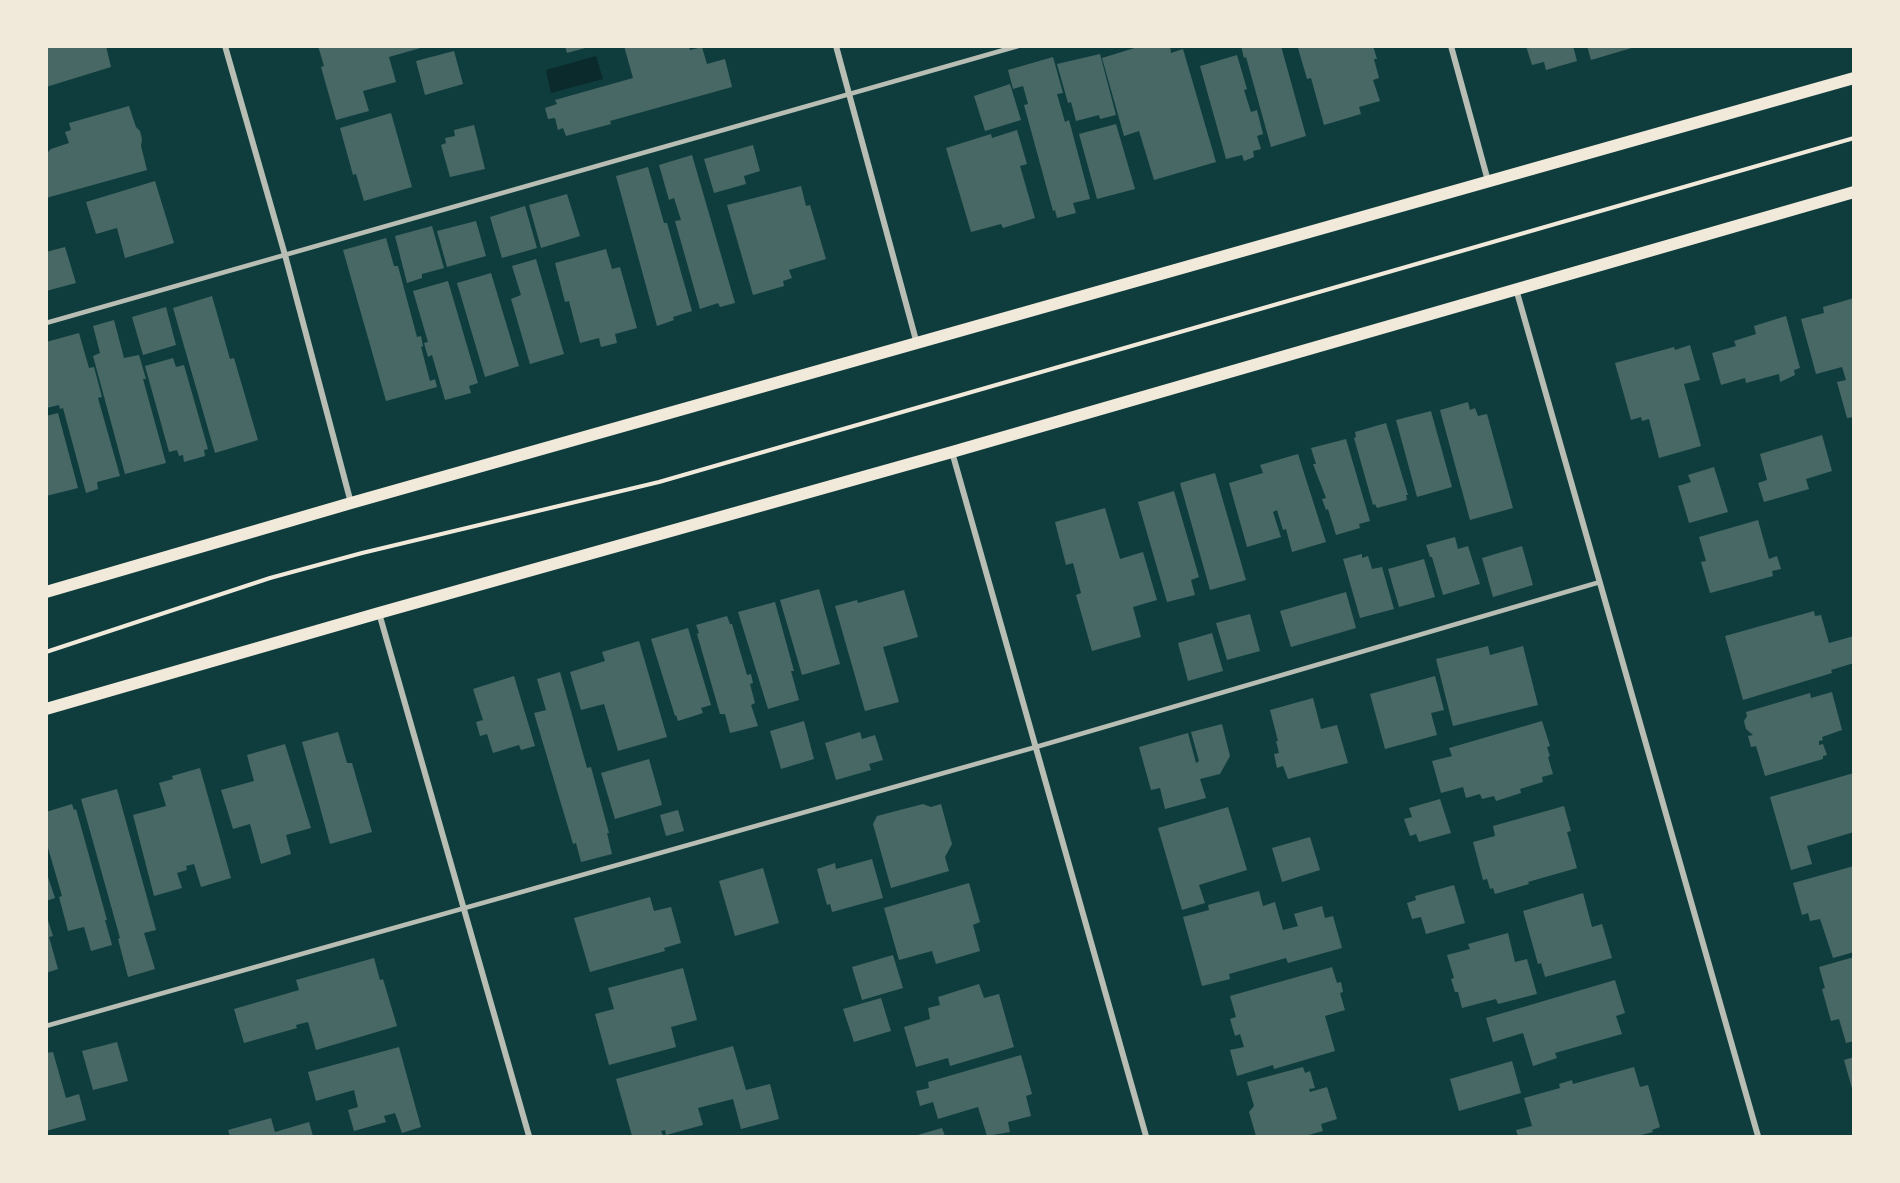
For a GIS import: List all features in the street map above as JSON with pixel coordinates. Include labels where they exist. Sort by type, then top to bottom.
[{"type":"main road","points":[[46,592],[351,503],[1854,78]]},
{"type":"main road","points":[[46,709],[952,452],[1854,192]]},
{"type":"street","points":[[225,46],[285,255],[351,503]]},
{"type":"street","points":[[836,46],[917,344]]},
{"type":"street","points":[[1451,46],[1488,181]]},
{"type":"street","points":[[1516,288],[1758,1137]]},
{"type":"street","points":[[952,452],[1146,1137]]},
{"type":"street","points":[[379,613],[529,1137]]},
{"type":"lane","points":[[46,323],[1018,46]]},
{"type":"lane","points":[[46,1026],[1036,747],[1600,582]]},
{"type":"path","points":[[46,652],[270,578],[374,550],[659,482],[1854,138]]},
{"type":"water","points":[[596,56],[603,79],[551,93],[546,70]]},
{"type":"building","points":[[46,46],[106,46],[111,67],[46,87]]},
{"type":"building","points":[[318,46],[424,47],[389,57],[396,82],[363,91],[369,111],[336,120],[321,67],[324,66]]},
{"type":"building","points":[[565,46],[589,46],[589,47],[567,53]]},
{"type":"building","points":[[624,46],[689,46],[690,50],[702,47],[707,64],[725,59],[732,87],[610,121],[611,124],[566,136],[563,128],[558,130],[555,118],[548,119],[545,108],[557,104],[555,100],[633,78]]},
{"type":"building","points":[[1141,46],[1170,46],[1171,53],[1183,49],[1216,162],[1154,180],[1139,131],[1124,136],[1102,58]]},
{"type":"building","points":[[1241,46],[1281,46],[1306,136],[1271,147]]},
{"type":"building","points":[[1304,46],[1373,46],[1379,78],[1373,80],[1380,101],[1359,107],[1361,114],[1324,125],[1311,78],[1307,79],[1298,48]]},
{"type":"building","points":[[1526,46],[1573,46],[1577,61],[1546,70],[1544,62],[1532,65]]},
{"type":"building","points":[[1587,46],[1635,46],[1635,47],[1591,60]]},
{"type":"building","points":[[454,51],[463,84],[425,95],[416,61]]},
{"type":"building","points":[[1100,54],[1116,115],[1100,119],[1099,115],[1076,121],[1071,102],[1068,103],[1057,64]]},
{"type":"building","points":[[1237,55],[1251,112],[1257,110],[1263,134],[1257,136],[1261,149],[1253,151],[1254,157],[1244,161],[1242,155],[1226,159],[1200,66]]},
{"type":"building","points":[[1053,57],[1063,93],[1057,94],[1065,122],[1069,120],[1090,199],[1073,203],[1076,213],[1057,218],[1055,210],[1053,211],[1024,105],[1028,104],[1023,86],[1013,89],[1008,70]]},
{"type":"building","points":[[1010,84],[1021,120],[985,131],[974,96]]},
{"type":"building","points":[[129,106],[136,127],[140,131],[147,170],[46,198],[46,154],[51,149],[69,143],[65,132],[71,130],[69,123]]},
{"type":"building","points":[[391,113],[412,187],[364,201],[356,174],[353,175],[340,128]]},
{"type":"building","points":[[1116,124],[1135,189],[1097,199],[1079,134]]},
{"type":"building","points":[[474,125],[485,169],[450,177],[441,145],[446,143],[445,138],[455,136],[454,130]]},
{"type":"building","points":[[1017,130],[1027,164],[1020,166],[1035,218],[1003,228],[1001,224],[971,232],[946,148],[991,134],[992,138]]},
{"type":"building","points":[[753,145],[760,171],[744,176],[746,184],[714,193],[704,159]]},
{"type":"building","points":[[692,155],[735,303],[720,307],[718,303],[700,309],[675,221],[681,220],[674,198],[669,200],[659,165]]},
{"type":"building","points":[[648,167],[664,223],[667,223],[692,311],[673,317],[674,320],[657,326],[616,176]]},
{"type":"building","points":[[155,181],[174,243],[125,258],[117,228],[96,234],[86,202]]},
{"type":"building","points":[[801,186],[806,206],[810,205],[826,259],[789,270],[792,278],[783,281],[784,286],[753,295],[727,205]]},
{"type":"building","points":[[567,194],[580,236],[541,248],[529,205]]},
{"type":"building","points":[[525,206],[537,248],[502,258],[490,217]]},
{"type":"building","points":[[476,221],[486,256],[447,267],[437,231]]},
{"type":"building","points":[[432,226],[444,268],[422,274],[422,278],[407,283],[395,236]]},
{"type":"building","points":[[386,238],[394,266],[398,266],[417,337],[421,336],[423,346],[421,347],[430,381],[435,379],[437,387],[386,401],[343,250]]},
{"type":"building","points":[[65,247],[76,283],[46,291],[46,252]]},
{"type":"building","points":[[606,249],[612,269],[620,267],[637,328],[615,334],[617,343],[601,347],[599,338],[580,343],[569,301],[565,302],[555,263]]},
{"type":"building","points":[[536,259],[564,354],[530,364],[511,299],[521,295],[512,266]]},
{"type":"building","points":[[491,273],[519,366],[485,377],[457,283]]},
{"type":"building","points":[[448,281],[478,383],[469,386],[471,393],[445,400],[432,355],[428,357],[424,343],[428,342],[413,291]]},
{"type":"building","points":[[212,296],[230,359],[234,358],[258,440],[215,453],[173,308]]},
{"type":"building","points":[[1854,298],[1854,417],[1847,418],[1837,382],[1846,380],[1842,367],[1816,374],[1801,319],[1824,313],[1823,307]]},
{"type":"building","points":[[166,307],[176,345],[143,355],[132,317]]},
{"type":"building","points":[[1786,316],[1800,368],[1794,370],[1795,375],[1780,382],[1779,374],[1746,383],[1745,378],[1721,385],[1712,353],[1736,346],[1734,341],[1756,334],[1754,326]]},
{"type":"building","points":[[114,320],[124,358],[139,355],[146,379],[143,379],[166,463],[125,474],[93,356],[100,353],[93,326]]},
{"type":"building","points":[[79,333],[89,368],[94,367],[102,397],[98,398],[120,476],[97,482],[98,489],[86,493],[63,408],[60,409],[59,405],[46,408],[46,342]]},
{"type":"building","points":[[1690,345],[1700,380],[1684,384],[1701,446],[1659,458],[1649,419],[1642,421],[1641,417],[1631,420],[1615,363]]},
{"type":"building","points":[[173,358],[176,367],[184,365],[208,449],[204,450],[205,456],[184,462],[183,455],[179,456],[177,450],[169,452],[145,366]]},
{"type":"building","points":[[1468,402],[1470,410],[1475,408],[1478,416],[1487,414],[1513,508],[1470,520],[1440,410]]},
{"type":"building","points":[[1431,411],[1452,487],[1417,497],[1396,420]]},
{"type":"building","points":[[58,413],[78,488],[46,496],[46,416]]},
{"type":"building","points":[[1386,423],[1408,495],[1406,495],[1407,500],[1377,508],[1375,504],[1373,505],[1354,438],[1356,437],[1355,432]]},
{"type":"building","points":[[1822,435],[1832,471],[1806,479],[1809,489],[1764,502],[1758,483],[1767,480],[1760,454]]},
{"type":"building","points":[[1346,439],[1370,521],[1359,524],[1360,528],[1336,535],[1328,509],[1326,510],[1322,499],[1326,498],[1313,464],[1316,464],[1311,448]]},
{"type":"building","points":[[1298,454],[1326,542],[1292,552],[1286,529],[1283,530],[1277,510],[1273,512],[1281,537],[1247,547],[1229,483],[1263,473],[1260,465]]},
{"type":"building","points":[[1714,467],[1728,512],[1689,523],[1678,486],[1691,482],[1688,475]]},
{"type":"building","points":[[1215,473],[1246,580],[1210,590],[1180,483]]},
{"type":"building","points":[[1174,491],[1199,577],[1191,580],[1195,595],[1167,602],[1138,502]]},
{"type":"building","points":[[1105,508],[1120,559],[1143,552],[1157,600],[1133,607],[1141,637],[1092,651],[1076,595],[1081,593],[1073,563],[1066,565],[1055,522]]},
{"type":"building","points":[[1758,520],[1769,559],[1777,556],[1781,569],[1772,571],[1773,576],[1710,593],[1701,562],[1706,561],[1699,537]]},
{"type":"building","points":[[1455,537],[1458,549],[1468,546],[1480,584],[1443,595],[1432,557],[1426,545]]},
{"type":"building","points":[[1522,546],[1533,585],[1493,597],[1482,558]]},
{"type":"building","points":[[1362,554],[1362,558],[1368,556],[1372,569],[1382,567],[1394,609],[1360,618],[1343,559]]},
{"type":"building","points":[[1424,559],[1435,597],[1399,607],[1388,569]]},
{"type":"building","points":[[819,589],[840,664],[802,675],[780,600]]},
{"type":"building","points":[[904,590],[918,637],[883,647],[899,702],[865,711],[835,606],[857,600],[858,603]]},
{"type":"building","points":[[1346,592],[1356,628],[1291,647],[1280,611]]},
{"type":"building","points":[[775,602],[794,671],[791,671],[799,700],[768,709],[738,612]]},
{"type":"building","points":[[1814,611],[1815,616],[1821,615],[1829,643],[1854,636],[1854,663],[1831,670],[1832,673],[1743,700],[1725,636]]},
{"type":"building","points":[[1250,614],[1260,651],[1227,660],[1216,623]]},
{"type":"building","points":[[727,616],[732,624],[747,675],[751,674],[753,683],[750,684],[755,703],[751,705],[758,726],[730,733],[725,714],[720,714],[696,625]]},
{"type":"building","points":[[688,628],[711,705],[701,708],[703,713],[678,721],[651,639]]},
{"type":"building","points":[[1212,633],[1223,671],[1188,681],[1178,643]]},
{"type":"building","points":[[639,641],[667,737],[618,751],[604,704],[581,710],[570,672],[605,661],[602,652]]},
{"type":"building","points":[[1488,646],[1490,655],[1523,646],[1538,705],[1453,726],[1436,659]]},
{"type":"building","points":[[560,672],[587,768],[591,767],[609,833],[607,833],[612,854],[581,862],[576,843],[573,844],[534,713],[546,710],[537,679]]},
{"type":"building","points":[[514,676],[535,746],[521,750],[519,745],[493,753],[487,734],[480,736],[476,722],[483,720],[473,689]]},
{"type":"building","points":[[1435,676],[1444,710],[1431,713],[1437,735],[1385,749],[1370,694]]},
{"type":"building","points":[[1832,692],[1842,730],[1822,737],[1823,740],[1819,741],[1819,745],[1823,744],[1827,755],[1823,756],[1823,759],[1765,776],[1756,746],[1751,747],[1748,736],[1753,735],[1746,729],[1744,721],[1747,716],[1746,712],[1810,693],[1811,698]]},
{"type":"building","points":[[1313,698],[1321,729],[1337,725],[1348,763],[1288,779],[1283,766],[1277,768],[1274,754],[1279,753],[1276,741],[1278,741],[1270,710]]},
{"type":"building","points":[[804,721],[814,759],[781,769],[770,731]]},
{"type":"building","points":[[1542,721],[1550,746],[1547,747],[1550,756],[1548,757],[1553,774],[1542,777],[1543,782],[1520,789],[1521,793],[1496,801],[1494,796],[1482,799],[1480,794],[1466,798],[1463,787],[1441,793],[1432,761],[1452,756],[1449,748]]},
{"type":"building","points":[[1222,724],[1230,756],[1220,774],[1200,779],[1206,798],[1165,809],[1160,788],[1151,790],[1139,747],[1188,733],[1196,763],[1199,761],[1191,732]]},
{"type":"building","points":[[338,732],[347,763],[352,763],[372,832],[330,844],[302,742]]},
{"type":"building","points":[[860,732],[862,739],[875,735],[883,760],[869,764],[871,770],[836,780],[825,743]]},
{"type":"building","points":[[285,744],[311,828],[286,835],[291,854],[261,864],[250,824],[233,829],[221,790],[254,781],[247,755]]},
{"type":"building","points":[[649,759],[662,805],[615,819],[601,773]]},
{"type":"building","points":[[200,768],[231,878],[201,887],[194,864],[186,866],[187,870],[177,873],[182,888],[154,896],[133,815],[166,806],[159,783],[173,779],[172,776]]},
{"type":"building","points":[[1854,773],[1854,832],[1807,846],[1812,864],[1791,870],[1770,797]]},
{"type":"building","points":[[117,789],[156,930],[144,933],[155,969],[128,977],[118,939],[120,938],[81,799]]},
{"type":"building","points":[[1440,799],[1451,833],[1419,842],[1416,834],[1410,836],[1404,819],[1412,817],[1409,808]]},
{"type":"building","points":[[72,804],[74,810],[76,809],[112,945],[91,951],[84,927],[68,931],[59,897],[62,896],[46,841],[46,812]]},
{"type":"building","points":[[923,804],[931,807],[941,804],[952,844],[945,857],[949,871],[891,888],[873,824],[877,816]]},
{"type":"building","points":[[1564,806],[1571,831],[1567,832],[1577,868],[1495,894],[1493,888],[1490,889],[1487,879],[1483,880],[1473,842],[1495,836],[1493,826]]},
{"type":"building","points":[[1228,807],[1247,870],[1199,885],[1205,903],[1182,910],[1158,828]]},
{"type":"building","points":[[678,810],[684,831],[666,836],[660,815]]},
{"type":"building","points":[[1310,837],[1320,870],[1282,882],[1272,848]]},
{"type":"building","points":[[872,859],[883,898],[832,912],[830,904],[827,905],[817,869],[835,863],[836,869]]},
{"type":"building","points":[[1854,866],[1854,952],[1833,958],[1820,919],[1810,921],[1808,913],[1802,915],[1793,883]]},
{"type":"building","points":[[763,868],[779,923],[735,936],[719,881]]},
{"type":"building","points":[[46,871],[55,898],[46,901]]},
{"type":"building","points":[[969,883],[980,922],[973,925],[980,951],[936,964],[932,951],[899,960],[884,908]]},
{"type":"building","points":[[1454,885],[1465,923],[1426,934],[1421,917],[1412,919],[1407,903],[1416,900],[1415,896]]},
{"type":"building","points":[[1259,891],[1263,906],[1275,902],[1283,930],[1298,926],[1294,914],[1322,906],[1325,918],[1333,916],[1342,948],[1288,963],[1286,958],[1229,974],[1230,979],[1202,986],[1183,917],[1209,910],[1208,905]]},
{"type":"building","points":[[1583,893],[1592,927],[1602,924],[1612,958],[1545,977],[1541,963],[1538,964],[1523,911]]},
{"type":"building","points":[[650,897],[654,911],[671,907],[681,943],[664,948],[665,951],[590,972],[574,918]]},
{"type":"building","points":[[47,917],[53,936],[49,937],[58,969],[46,973]]},
{"type":"building","points":[[1508,933],[1515,962],[1527,959],[1537,994],[1498,1004],[1496,999],[1462,1008],[1458,992],[1455,992],[1451,979],[1454,978],[1447,955],[1470,949],[1468,944]]},
{"type":"building","points":[[893,955],[903,988],[862,1000],[852,967]]},
{"type":"building","points":[[1854,957],[1854,1041],[1846,1043],[1839,1019],[1831,1021],[1822,989],[1825,988],[1819,967]]},
{"type":"building","points":[[374,958],[397,1026],[316,1050],[308,1022],[296,1025],[297,1028],[244,1043],[234,1009],[299,990],[296,980]]},
{"type":"building","points":[[1332,967],[1337,983],[1341,982],[1343,992],[1340,993],[1345,1010],[1325,1016],[1335,1051],[1274,1069],[1273,1065],[1237,1076],[1230,1050],[1244,1047],[1240,1034],[1235,1036],[1230,1019],[1236,1017],[1230,996]]},
{"type":"building","points":[[683,968],[697,1020],[671,1027],[676,1047],[609,1065],[595,1014],[614,1009],[608,988]]},
{"type":"building","points":[[1615,980],[1625,1013],[1616,1016],[1622,1034],[1555,1053],[1557,1058],[1533,1066],[1523,1033],[1493,1042],[1486,1018]]},
{"type":"building","points":[[979,984],[984,998],[999,994],[1014,1047],[950,1066],[948,1058],[916,1067],[904,1027],[930,1019],[928,1008],[940,1005],[938,997]]},
{"type":"building","points":[[881,998],[891,1031],[854,1042],[843,1009]]},
{"type":"building","points":[[117,1042],[128,1081],[93,1090],[82,1051]]},
{"type":"building","points":[[733,1046],[746,1090],[770,1084],[779,1119],[741,1129],[733,1099],[698,1108],[703,1125],[666,1135],[665,1130],[661,1131],[663,1136],[632,1136],[616,1079]]},
{"type":"building","points":[[399,1047],[421,1127],[402,1133],[395,1113],[384,1116],[386,1122],[354,1131],[348,1110],[358,1107],[354,1090],[316,1101],[308,1072]]},
{"type":"building","points":[[53,1052],[66,1098],[79,1094],[86,1120],[46,1131],[46,1053]]},
{"type":"building","points":[[1021,1055],[1032,1094],[1026,1096],[1031,1116],[1008,1122],[1010,1132],[987,1136],[978,1107],[938,1119],[933,1102],[920,1106],[916,1091],[929,1088],[928,1082]]},
{"type":"building","points":[[1854,1057],[1854,1092],[1853,1092],[1844,1060]]},
{"type":"building","points":[[1512,1061],[1521,1093],[1459,1111],[1450,1079]]},
{"type":"building","points":[[1303,1067],[1305,1073],[1310,1071],[1315,1088],[1309,1089],[1310,1092],[1327,1087],[1337,1119],[1321,1124],[1323,1131],[1305,1136],[1256,1136],[1249,1112],[1254,1106],[1247,1082]]},
{"type":"building","points":[[1634,1067],[1640,1087],[1648,1085],[1660,1127],[1652,1130],[1653,1132],[1637,1136],[1518,1136],[1516,1130],[1532,1126],[1524,1098],[1560,1088],[1559,1084],[1572,1080],[1573,1084]]},
{"type":"building","points":[[271,1118],[275,1132],[309,1122],[313,1136],[230,1136],[228,1130]]},
{"type":"building","points":[[942,1128],[945,1136],[914,1136]]}]
